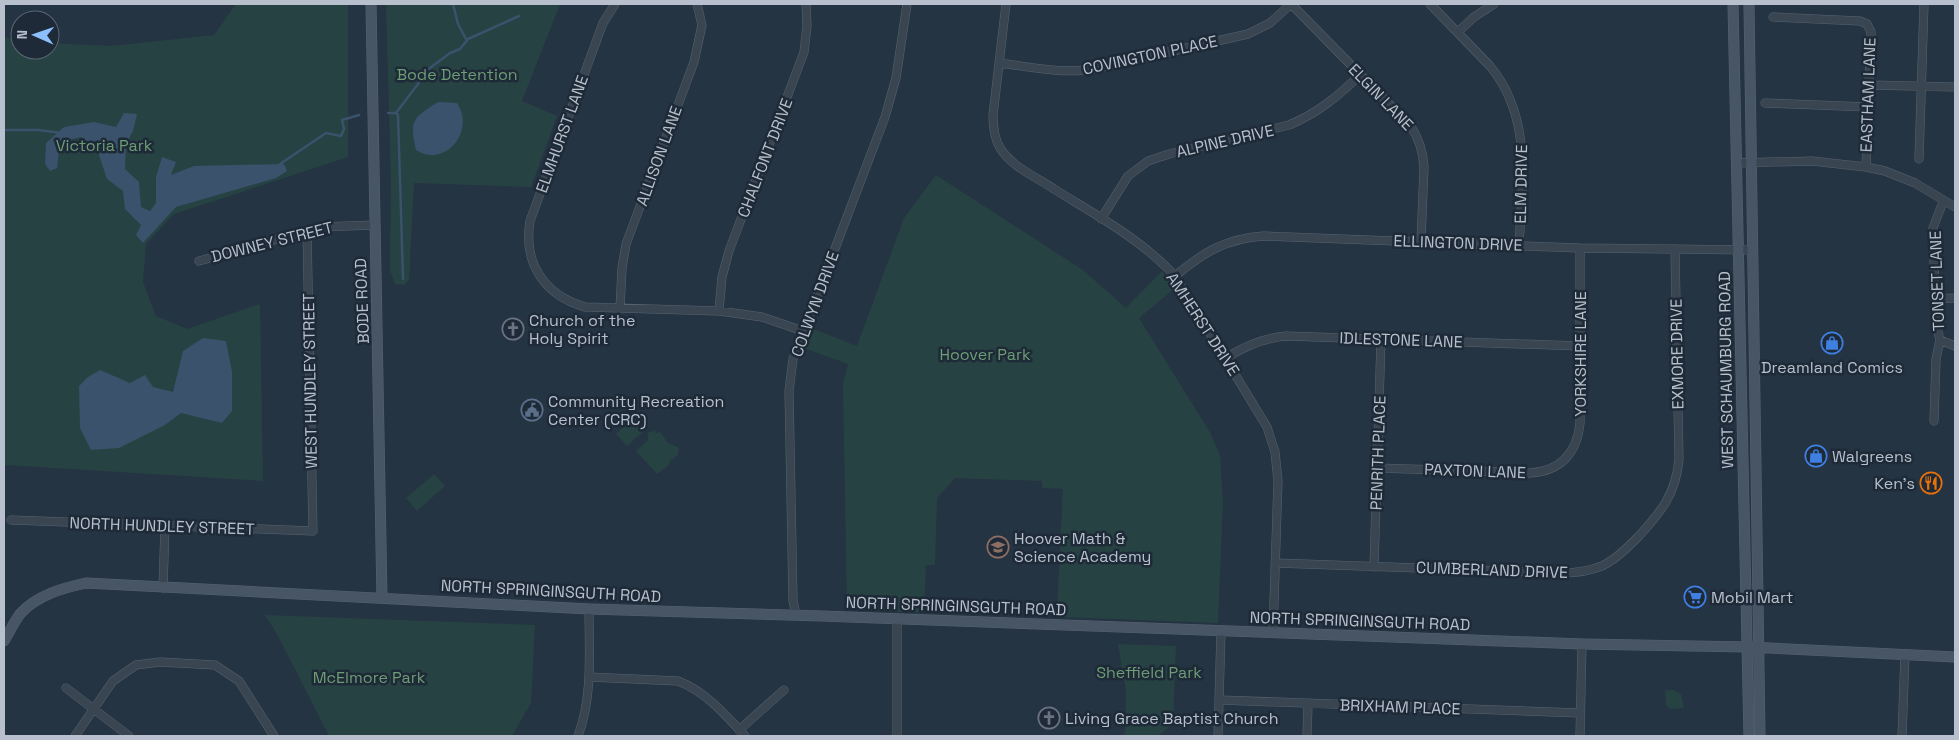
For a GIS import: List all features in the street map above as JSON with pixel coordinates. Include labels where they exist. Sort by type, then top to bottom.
[{"type":"street","name":"BODE ROAD","points":[[371,4],[378,297],[382,598]]},
{"type":"street","name":"ELMHURST LANE","points":[[615,4],[603,23],[532,214],[528,240],[532,260],[536,268],[547,285],[564,299],[591,308],[719,311],[762,317],[803,331]]},
{"type":"street","name":"ALLISON LANE","points":[[620,309],[622,268],[626,244],[694,62],[702,25],[697,4]]},
{"type":"street","name":"CHALFONT DRIVE","points":[[719,311],[722,277],[729,251],[804,52],[807,26],[806,4]]},
{"type":"street","name":"COLWYN DRIVE","points":[[796,615],[793,601],[789,391],[793,359],[890,102],[897,73],[907,4]]},
{"type":"street","name":"AMHERST DRIVE","points":[[1006,4],[992,115],[993,128],[999,146],[1016,165],[1141,244],[1175,276],[1267,427],[1275,452],[1278,481],[1273,633]]},
{"type":"street","name":"COVINGTON PLACE","points":[[999,63],[1062,71],[1085,71],[1248,34],[1270,23],[1291,4]]},
{"type":"street","name":"ELGIN LANE","points":[[1291,4],[1410,125],[1421,146],[1424,167],[1421,242]]},
{"type":"street","name":"ELM DRIVE","points":[[1430,4],[1498,76],[1511,99],[1520,129],[1523,158],[1520,246]]},
{"type":"street","points":[[1458,32],[1474,17],[1494,4]]},
{"type":"street","name":"WEST SCHAUMBURG ROAD","points":[[1733,4],[1749,736]]},
{"type":"street","name":"WEST SCHAUMBURG ROAD","points":[[1749,4],[1760,736]]},
{"type":"street","points":[[1919,159],[1924,4]]},
{"type":"street","name":"EASTHAM LANE","points":[[1773,17],[1860,21],[1867,24],[1871,32],[1866,167]]},
{"type":"street","name":"ALPINE DRIVE","points":[[1101,218],[1128,176],[1148,162],[1169,154],[1289,125],[1307,118],[1324,107],[1360,75]]},
{"type":"street","points":[[1870,85],[1955,87]]},
{"type":"street","points":[[1765,103],[1869,106]]},
{"type":"street","points":[[1737,163],[1812,161],[1866,167],[1885,171],[1915,183],[1943,202],[1955,207]]},
{"type":"street","name":"TONSET LANE","points":[[1934,421],[1936,360],[1940,340],[1936,324],[1933,228],[1943,202]]},
{"type":"street","name":"DOWNEY STREET","points":[[199,261],[307,231],[342,225],[375,224]]},
{"type":"street","name":"WEST HUNDLEY STREET","points":[[307,231],[313,531]]},
{"type":"street","name":"ELLINGTON DRIVE","points":[[1175,276],[1207,251],[1234,240],[1263,236],[1580,248],[1753,250]]},
{"type":"street","name":"YORKSHIRE LANE","points":[[1568,457],[1576,442],[1580,423],[1580,248]]},
{"type":"street","name":"EXMORE DRIVE","points":[[1675,249],[1679,459]]},
{"type":"street","points":[[1935,300],[1955,298]]},
{"type":"street","name":"IDLESTONE LANE","points":[[1226,358],[1251,344],[1273,337],[1286,336],[1580,346]]},
{"type":"street","name":"PENRITH PLACE","points":[[1374,567],[1381,340]]},
{"type":"street","points":[[1940,340],[1955,346]]},
{"type":"street","name":"PAXTON LANE","points":[[1377,468],[1530,473],[1550,469],[1568,457]]},
{"type":"street","name":"CUMBERLAND DRIVE","points":[[1275,563],[1563,573],[1593,569],[1624,551],[1658,515],[1673,490],[1678,475],[1679,459]]},
{"type":"street","name":"NORTH HUNDLEY STREET","points":[[11,520],[313,531]]},
{"type":"street","points":[[4,641],[20,614],[41,598],[60,589],[86,583],[163,588],[166,526]]},
{"type":"street","name":"NORTH SPRINGINSGUTH ROAD","points":[[163,588],[589,609],[1582,644],[1759,647],[1955,657]]},
{"type":"street","points":[[578,736],[582,726],[589,677],[589,609]]},
{"type":"street","points":[[897,619],[897,736]]},
{"type":"street","points":[[1218,736],[1222,631]]},
{"type":"street","points":[[1580,736],[1582,644]]},
{"type":"street","points":[[1902,736],[1905,655]]},
{"type":"street","points":[[75,736],[113,681],[136,664],[160,662],[215,665],[239,681],[274,736]]},
{"type":"street","points":[[589,677],[678,681],[703,694],[745,736]]},
{"type":"street","points":[[66,688],[129,736]]},
{"type":"street","points":[[739,730],[784,690]]},
{"type":"street","name":"BRIXHAM PLACE","points":[[1220,700],[1580,713]]},
{"type":"street","points":[[1307,736],[1308,704]]},
{"type":"green space","name":"Victoria Park","points":[[236,4],[348,4],[348,157],[174,214],[146,244],[143,282],[156,316],[187,329],[260,304],[263,481],[4,466],[4,37],[10,38],[10,60],[60,60],[60,43],[111,46],[214,35]]},
{"type":"green space","name":"Bode Detention","points":[[386,4],[560,4],[522,101],[557,116],[531,187],[414,183],[409,280],[404,285],[395,284],[390,271],[391,182]]},
{"type":"green space","name":"Hoover Park","points":[[936,175],[1083,270],[1126,308],[1162,271],[1175,288],[1139,318],[1211,434],[1220,456],[1223,503],[1218,623],[1061,617],[1057,610],[1063,489],[1042,488],[1042,481],[955,478],[937,498],[935,565],[926,565],[924,613],[847,609],[843,384],[848,364],[804,348],[811,328],[857,346],[904,218]]},
{"type":"green space","points":[[633,418],[645,430],[627,446],[616,434]]},
{"type":"green space","points":[[655,430],[656,433],[660,432],[668,443],[678,447],[679,450],[677,456],[670,461],[668,466],[657,474],[636,451],[648,440],[648,433]]},
{"type":"green space","points":[[434,474],[445,486],[417,511],[406,498]]},
{"type":"green space","name":"McElmore Park","points":[[265,615],[535,625],[531,703],[512,736],[329,736],[277,634]]},
{"type":"green space","name":"Sheffield Park","points":[[1118,644],[1176,646],[1173,724],[1158,736],[1121,736],[1125,733],[1126,692]]},
{"type":"green space","points":[[1665,690],[1673,690],[1681,694],[1684,708],[1669,709],[1666,706]]},
{"type":"water","points":[[438,102],[457,103],[462,114],[463,124],[461,133],[450,148],[443,153],[425,154],[416,150],[413,126],[418,116]]},
{"type":"water","points":[[124,113],[137,114],[133,131],[126,144],[125,169],[139,182],[141,207],[150,211],[156,203],[156,177],[162,157],[176,162],[171,175],[194,166],[284,164],[287,171],[276,178],[176,207],[143,243],[136,235],[141,225],[125,209],[123,191],[107,179],[97,149],[81,137],[60,142],[57,168],[50,171],[45,164],[46,143],[64,127],[94,122],[116,127]]},
{"type":"water","points":[[203,338],[226,341],[232,372],[232,411],[222,423],[181,413],[165,425],[119,448],[91,450],[80,428],[79,386],[88,377],[100,370],[130,383],[145,375],[153,387],[173,392],[183,351]]},
{"type":"waterway","points":[[453,4],[458,24],[467,41]]},
{"type":"waterway","points":[[396,113],[430,68],[450,53],[460,49],[468,39],[519,16]]},
{"type":"waterway","points":[[388,113],[396,113],[398,115],[403,279]]},
{"type":"waterway","points":[[280,164],[326,133],[341,136],[344,129],[342,120],[359,115]]},
{"type":"waterway","points":[[4,130],[38,130],[62,133]]},
{"type":"place","name":"Church of the Holy Spirit","points":[[513,329]]},
{"type":"place","name":"Dreamland Comics","points":[[1832,343]]},
{"type":"place","name":"Community Recreation Center (CRC)","points":[[532,410]]},
{"type":"place","name":"Walgreens","points":[[1816,456]]},
{"type":"place","name":"Ken's","points":[[1931,483]]},
{"type":"place","name":"Hoover Math & Science Academy","points":[[998,547]]},
{"type":"place","name":"Mobil Mart","points":[[1695,597]]},
{"type":"place","name":"Living Grace Baptist Church","points":[[1049,718]]}]
